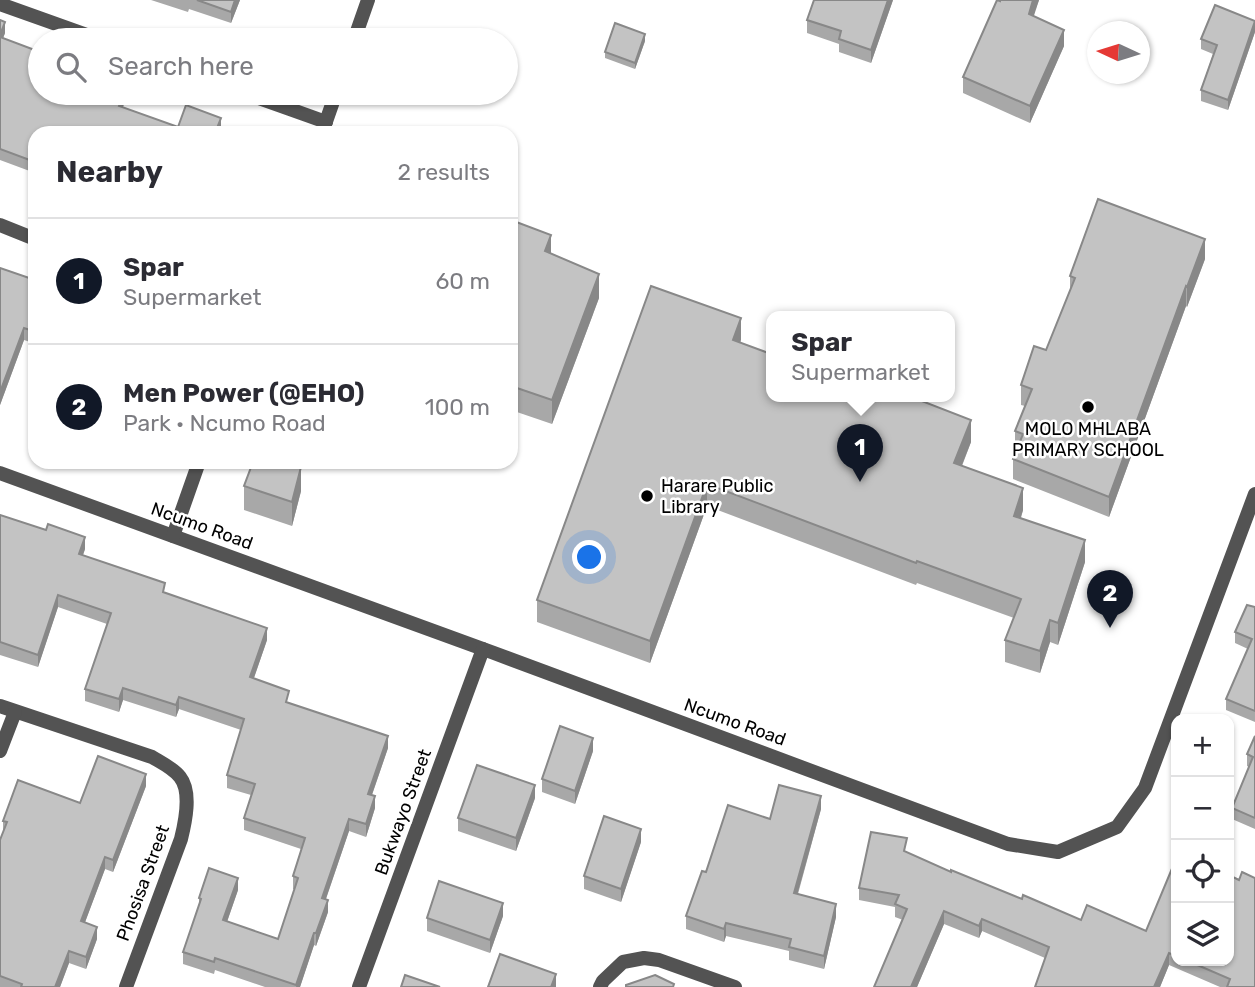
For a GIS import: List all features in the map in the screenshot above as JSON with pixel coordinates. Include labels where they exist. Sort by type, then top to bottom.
[{"type":"street","points":[[358,28],[368,0]]},
{"type":"street","points":[[0,4],[67,28]]},
{"type":"street","points":[[272,105],[319,126]]},
{"type":"street","points":[[325,126],[332,105]]},
{"type":"street","points":[[0,225],[28,236]]},
{"type":"street","points":[[173,536],[197,469]]},
{"type":"street","name":"Ncumo Road","points":[[0,473],[483,649],[1008,845],[1058,852],[1117,827],[1145,788],[1254,499]]},
{"type":"street","name":"Bukwayo Street","points":[[359,987],[483,649]]},
{"type":"street","name":"Phosisa Street","points":[[0,706],[152,757],[183,780],[187,811],[181,839],[126,987]]},
{"type":"street","points":[[0,751],[15,712]]},
{"type":"street","points":[[600,987],[623,962],[644,958],[659,960],[734,987]]},
{"type":"building","points":[[197,0],[235,0],[231,12]]},
{"type":"building","points":[[814,0],[888,0],[871,50],[839,39],[841,31],[807,20]]},
{"type":"building","points":[[997,0],[1033,0],[1029,14],[1064,30],[1030,106],[963,77]]},
{"type":"building","points":[[1215,5],[1255,21],[1228,100],[1201,90],[1217,45],[1201,39]]},
{"type":"building","points":[[0,20],[5,22],[0,35]]},
{"type":"building","points":[[615,23],[645,34],[635,63],[605,52]]},
{"type":"building","points":[[0,37],[28,48],[28,105],[119,105],[175,126],[28,126],[28,159],[0,149]]},
{"type":"building","points":[[186,105],[221,118],[218,126],[178,126]]},
{"type":"building","points":[[1098,199],[1205,239],[1109,497],[1013,459],[1023,434],[1015,431],[1032,389],[1021,385],[1034,346],[1046,350],[1075,278],[1070,276]]},
{"type":"building","points":[[518,223],[551,235],[545,251],[599,274],[552,400],[518,388]]},
{"type":"building","points":[[0,268],[28,278],[28,329],[24,328],[0,392]]},
{"type":"building","points":[[651,286],[741,318],[733,340],[766,352],[766,402],[924,402],[971,420],[954,463],[1023,488],[1014,516],[1085,540],[1058,623],[1050,620],[1040,651],[1005,640],[1021,599],[917,561],[916,563],[707,484],[650,641],[537,600]]},
{"type":"building","points":[[250,469],[300,469],[292,502],[244,486]]},
{"type":"building","points":[[0,515],[46,530],[48,524],[85,537],[79,554],[165,583],[163,592],[267,628],[250,677],[289,691],[286,702],[388,736],[368,794],[375,796],[366,824],[349,819],[322,898],[328,900],[296,985],[215,958],[214,962],[183,952],[209,868],[238,878],[223,920],[278,939],[298,878],[293,876],[305,838],[244,818],[255,784],[227,775],[244,719],[179,697],[176,705],[123,688],[119,699],[85,689],[111,613],[58,595],[38,655],[0,642]]},
{"type":"building","points":[[1247,605],[1255,607],[1255,711],[1226,699],[1252,639],[1235,632]]},
{"type":"building","points":[[560,726],[593,738],[575,791],[542,779]]},
{"type":"building","points":[[1255,736],[1255,818],[1234,809],[1253,757],[1247,754]]},
{"type":"building","points":[[98,756],[146,774],[113,860],[105,857],[81,921],[97,927],[86,957],[69,951],[55,987],[21,987],[22,984],[0,976],[0,840],[7,822],[3,821],[18,780],[80,803]]},
{"type":"building","points":[[477,765],[535,785],[516,838],[458,818]]},
{"type":"building","points":[[779,785],[821,796],[794,893],[836,904],[824,956],[789,947],[791,939],[726,923],[724,929],[686,916],[702,871],[706,872],[728,805],[770,819]]},
{"type":"building","points":[[604,816],[641,829],[621,889],[584,876]]},
{"type":"building","points":[[871,832],[907,838],[904,851],[1022,899],[1023,895],[1081,920],[1087,905],[1146,931],[1171,871],[1171,954],[1169,953],[1154,987],[1035,987],[1049,947],[982,919],[979,926],[944,911],[911,987],[874,987],[907,909],[895,904],[899,895],[859,888]]},
{"type":"building","points":[[1242,872],[1255,878],[1255,987],[1227,987],[1230,979],[1200,966],[1234,966],[1234,878],[1239,880]]},
{"type":"building","points":[[439,881],[503,903],[490,940],[427,918]]},
{"type":"building","points":[[500,954],[556,974],[551,987],[488,987]]},
{"type":"building","points":[[405,975],[440,987],[401,987]]},
{"type":"building","points":[[655,975],[674,984],[673,987],[626,987],[626,985]]},
{"type":"place","name":"MOLO MHLABA PRIMARY SCHOOL","points":[[1088,407]]},
{"type":"place","name":"Spar","points":[[860,482]]},
{"type":"place","name":"Harare Public Library","points":[[647,496]]},
{"type":"place","name":"Men Power (@EHO)","points":[[1110,628]]}]
